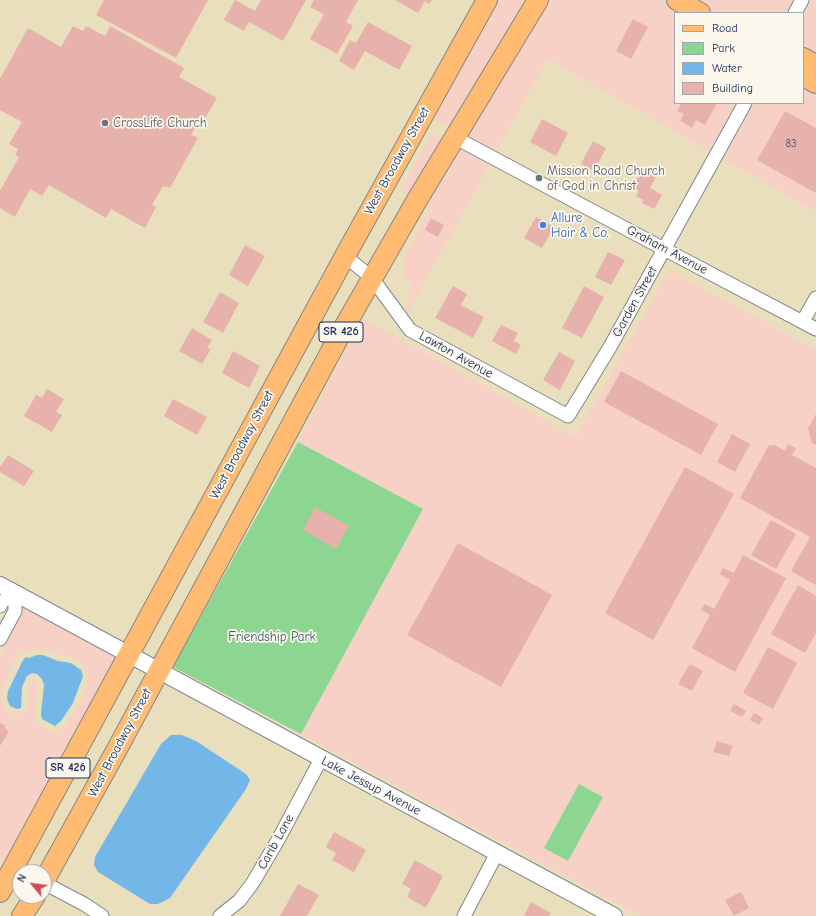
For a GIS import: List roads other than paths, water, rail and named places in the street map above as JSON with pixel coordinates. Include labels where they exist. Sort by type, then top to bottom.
[{"type":"main road","name":"West Broadway Street","points":[[2,884],[129,655],[345,256],[487,0]]},
{"type":"main road","name":"West Broadway Street","points":[[52,867],[342,331],[454,137],[513,44],[538,0]]},
{"type":"main road","points":[[676,0],[698,12]]},
{"type":"main road","points":[[804,59],[816,65]]},
{"type":"main road","points":[[804,77],[816,83]]},
{"type":"main road","points":[[22,916],[29,904]]},
{"type":"street","points":[[796,12],[802,0]]},
{"type":"street","name":"Garden Street","points":[[568,416],[610,347],[744,104]]},
{"type":"street","name":"Graham Avenue","points":[[454,137],[816,329]]},
{"type":"street","name":"Lawton Avenue","points":[[345,256],[372,278],[410,330],[568,416]]},
{"type":"street","points":[[803,321],[816,298]]},
{"type":"street","name":"Lake Jessup Avenue","points":[[0,585],[614,916]]},
{"type":"street","points":[[0,606],[2,602],[15,593]]},
{"type":"street","points":[[0,639],[15,611],[15,593]]},
{"type":"street","name":"Carib Lane","points":[[220,916],[239,901],[252,884],[278,840],[321,759]]},
{"type":"street","points":[[464,916],[498,853]]},
{"type":"street","points":[[52,886],[102,916]]},
{"type":"water","points":[[37,655],[43,655],[58,661],[71,663],[81,670],[83,676],[73,703],[61,721],[55,726],[42,719],[41,714],[44,685],[42,679],[37,674],[32,673],[27,676],[22,687],[21,708],[17,709],[10,706],[7,699],[8,691],[23,660],[26,657],[29,658]]},
{"type":"water","points":[[171,735],[182,735],[196,741],[246,774],[250,780],[246,789],[170,898],[158,904],[150,904],[98,872],[94,865],[95,857],[161,744]]},
{"type":"place","name":"CrossLife Church","points":[[105,123]]},
{"type":"place","name":"Mission Road Church of God in Christ","points":[[539,178]]},
{"type":"place","name":"Allure Hair & Co.","points":[[543,225]]},
{"type":"park label","name":"Friendship Park","points":[[272,637]]}]
